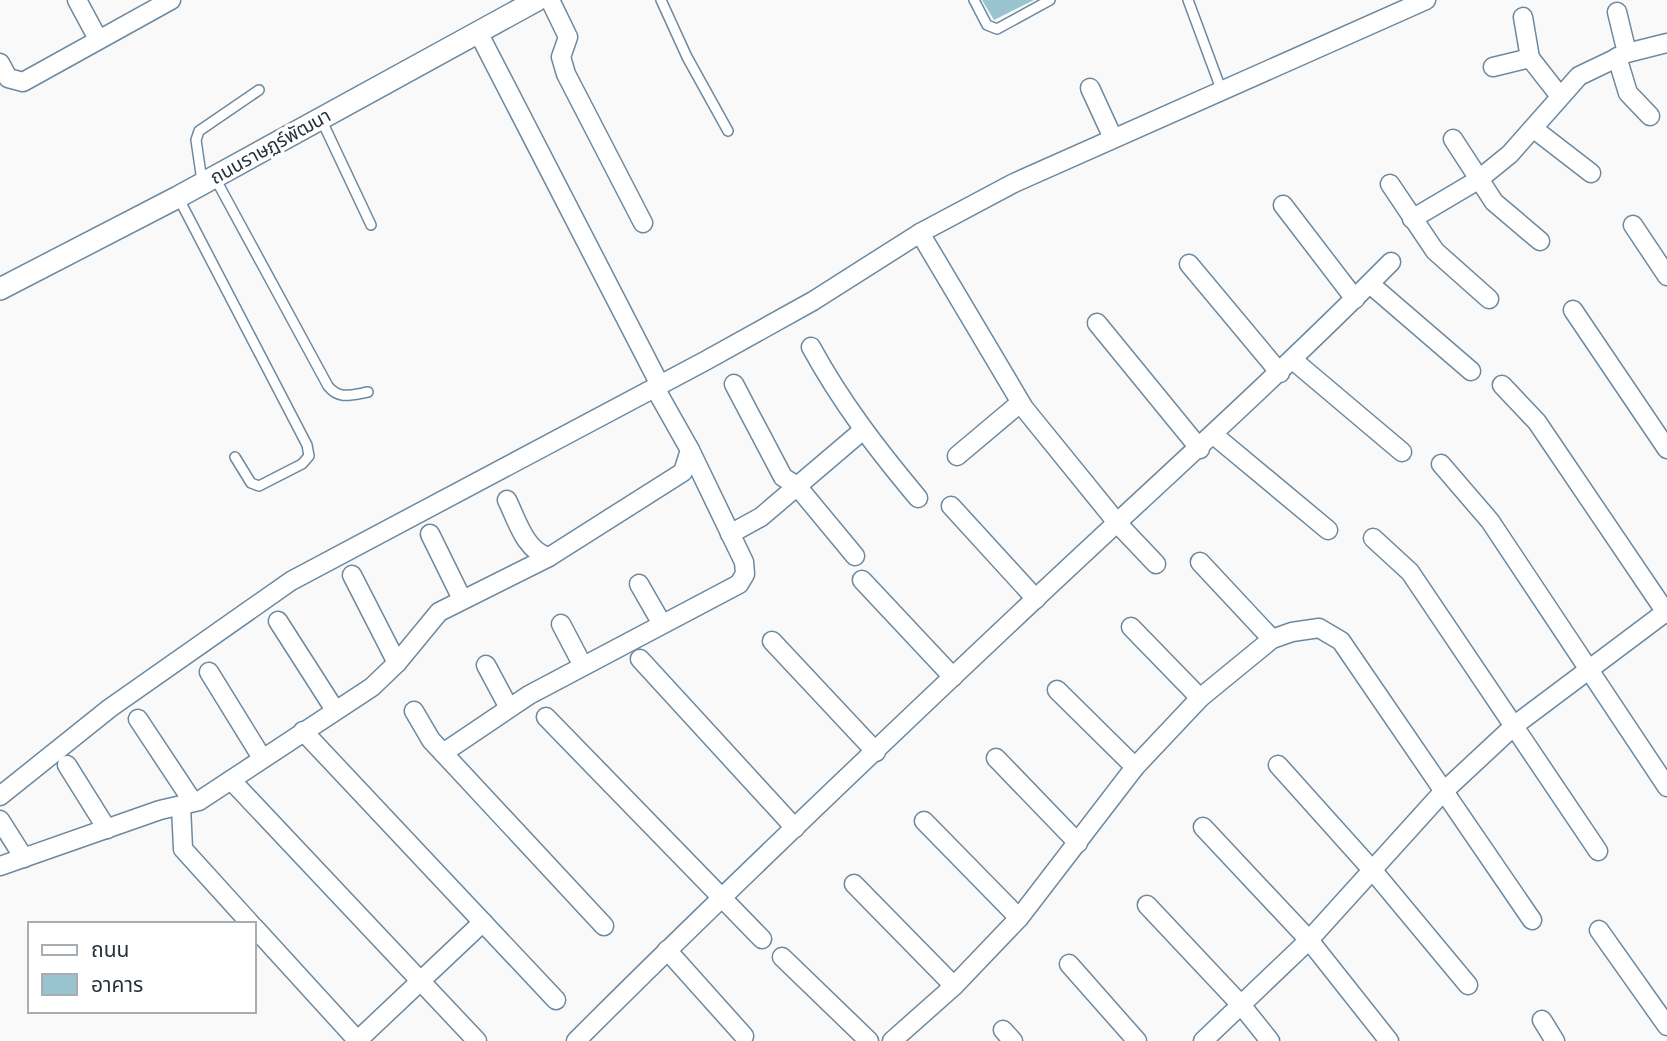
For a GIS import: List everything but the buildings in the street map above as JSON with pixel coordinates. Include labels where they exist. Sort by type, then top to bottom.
[{"type":"street","points":[[77,0],[98,39]]},
{"type":"street","points":[[0,63],[8,78],[23,82],[171,0]]},
{"type":"street","name":"ถนนราษฏร์พัฒนา","points":[[0,289],[178,197],[537,0]]},
{"type":"street","points":[[550,0],[568,37],[561,57],[566,75],[643,223]]},
{"type":"street","points":[[0,796],[110,708],[291,581],[813,301],[920,233],[1014,183],[1426,0]]},
{"type":"street","points":[[1616,12],[1628,93],[1650,116]]},
{"type":"street","points":[[1523,17],[1530,58],[1559,95]]},
{"type":"street","points":[[443,753],[509,708],[739,584],[745,574],[744,562],[690,450],[479,34]]},
{"type":"street","points":[[1412,219],[1478,180],[1534,129],[1559,95],[1589,69],[1622,55],[1667,43]]},
{"type":"street","points":[[1493,67],[1530,58]]},
{"type":"street","points":[[1090,88],[1112,138]]},
{"type":"street","points":[[1534,129],[1591,173]]},
{"type":"street","points":[[1453,139],[1494,202],[1539,242]]},
{"type":"street","points":[[1390,184],[1436,251],[1489,299]]},
{"type":"street","points":[[1283,205],[1355,299]]},
{"type":"street","points":[[1633,225],[1667,276]]},
{"type":"street","points":[[920,233],[1020,403],[1119,525],[1156,564]]},
{"type":"street","points":[[576,1041],[719,897],[876,752],[1035,599],[1214,436],[1391,262]]},
{"type":"street","points":[[1189,264],[1286,366],[1402,452]]},
{"type":"street","points":[[1370,284],[1471,371]]},
{"type":"street","points":[[1573,310],[1667,449]]},
{"type":"street","points":[[1097,324],[1200,449]]},
{"type":"street","points":[[811,347],[862,431],[918,498]]},
{"type":"street","points":[[734,384],[783,477],[797,486],[855,556]]},
{"type":"street","points":[[1203,1041],[1309,940],[1374,872],[1442,793],[1515,725],[1588,668],[1667,612],[1537,422],[1502,384]]},
{"type":"street","points":[[957,456],[1020,403]]},
{"type":"street","points":[[730,534],[761,517],[862,431]]},
{"type":"street","points":[[1214,436],[1328,530]]},
{"type":"street","points":[[0,866],[187,804],[231,780],[372,687],[397,663],[439,612],[548,557],[683,472],[690,450]]},
{"type":"street","points":[[1441,464],[1490,521],[1667,787]]},
{"type":"street","points":[[507,500],[530,546],[538,555],[548,557]]},
{"type":"street","points":[[951,506],[1035,599]]},
{"type":"street","points":[[430,534],[462,599]]},
{"type":"street","points":[[1373,538],[1410,572],[1598,851]]},
{"type":"street","points":[[1200,562],[1272,639]]},
{"type":"street","points":[[352,575],[397,663]]},
{"type":"street","points":[[862,580],[953,677]]},
{"type":"street","points":[[639,584],[662,624]]},
{"type":"street","points":[[278,621],[335,710]]},
{"type":"street","points":[[561,624],[583,666]]},
{"type":"street","points":[[1132,627],[1200,698]]},
{"type":"street","points":[[892,1041],[954,986],[1019,918],[1135,766],[1200,698],[1272,639],[1292,632],[1319,628],[1341,641],[1442,793],[1532,920]]},
{"type":"street","points":[[772,641],[876,752]]},
{"type":"street","points":[[640,659],[795,828]]},
{"type":"street","points":[[486,665],[509,708]]},
{"type":"street","points":[[209,672],[262,758]]},
{"type":"street","points":[[1057,690],[1135,766]]},
{"type":"street","points":[[414,711],[431,740],[604,926]]},
{"type":"street","points":[[546,717],[762,939]]},
{"type":"street","points":[[138,719],[187,804],[183,849],[249,922]]},
{"type":"street","points":[[303,731],[556,1000]]},
{"type":"street","points":[[996,758],[1078,843]]},
{"type":"street","points":[[67,765],[107,829]]},
{"type":"street","points":[[1278,765],[1374,872],[1468,985]]},
{"type":"street","points":[[231,780],[477,1041]]},
{"type":"street","points":[[0,820],[24,858]]},
{"type":"street","points":[[924,821],[1019,918]]},
{"type":"street","points":[[1203,827],[1309,940],[1389,1041]]},
{"type":"street","points":[[854,884],[954,986]]},
{"type":"street","points":[[1147,905],[1242,1006],[1270,1041]]},
{"type":"street","points":[[256,929],[357,1041],[483,922]]},
{"type":"street","points":[[1599,930],[1667,1026]]},
{"type":"street","points":[[667,950],[744,1039]]},
{"type":"street","points":[[782,957],[869,1041]]},
{"type":"street","points":[[1069,964],[1137,1041]]},
{"type":"street","points":[[1542,1020],[1555,1041]]},
{"type":"lane","points":[[662,0],[688,57],[728,131]]},
{"type":"lane","points":[[974,0],[987,25],[997,29],[1050,0]]},
{"type":"lane","points":[[1188,0],[1221,89]]},
{"type":"lane","points":[[259,90],[199,131],[196,140],[209,180],[328,386],[341,396],[368,392]]},
{"type":"lane","points":[[321,118],[371,225]]},
{"type":"lane","points":[[178,197],[307,445],[309,456],[302,464],[259,486],[251,483],[234,457]]}]
